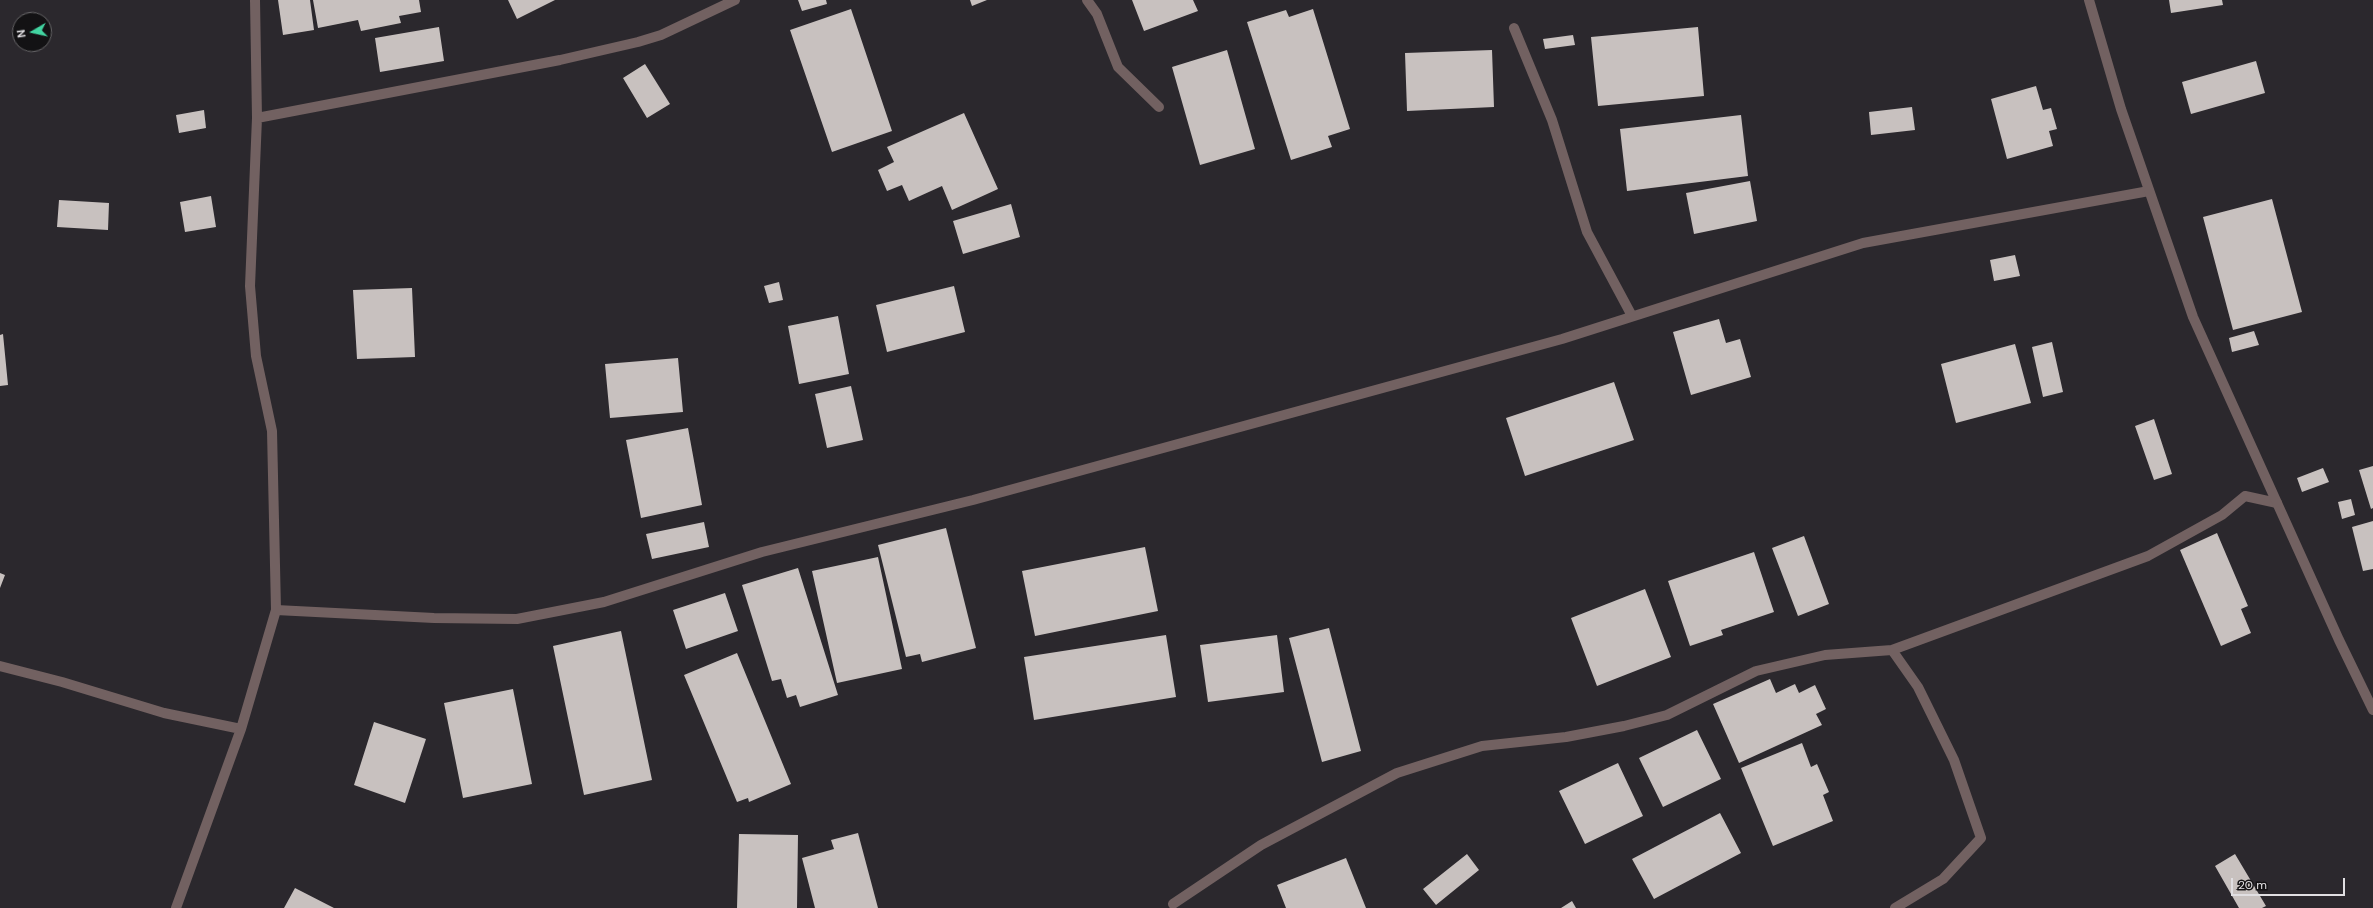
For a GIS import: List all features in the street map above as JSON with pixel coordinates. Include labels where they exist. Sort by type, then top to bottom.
[{"type":"street","points":[[176,908],[241,729],[276,610],[272,431],[256,356],[250,286],[257,118],[255,0]]},
{"type":"street","points":[[257,118],[560,60],[638,42],[661,35],[735,0]]},
{"type":"street","points":[[1087,0],[1097,14],[1118,68],[1159,107]]},
{"type":"street","points":[[2088,0],[2121,109],[2194,317],[2277,503],[2373,710]]},
{"type":"street","points":[[1514,28],[1552,120],[1587,232],[1632,316]]},
{"type":"street","points":[[276,610],[434,618],[517,619],[604,602],[762,552],[973,500],[1562,339],[1864,243],[2149,191]]},
{"type":"street","points":[[1173,904],[1262,845],[1397,773],[1482,746],[1566,737],[1624,726],[1667,715],[1756,672],[1825,655],[1892,650],[2148,556],[2222,515],[2245,496],[2277,503]]},
{"type":"street","points":[[1892,650],[1918,687],[1954,760],[1981,838],[1943,880],[1895,908]]},
{"type":"street","points":[[0,666],[62,682],[164,714],[241,729]]},
{"type":"building","points":[[278,0],[310,0],[314,30],[283,35]]},
{"type":"building","points":[[313,0],[419,0],[421,12],[399,16],[401,23],[361,31],[358,20],[318,28]]},
{"type":"building","points":[[508,0],[555,0],[517,19]]},
{"type":"building","points":[[798,0],[826,0],[827,4],[802,11]]},
{"type":"building","points":[[970,0],[987,0],[972,6]]},
{"type":"building","points":[[1132,0],[1193,0],[1198,11],[1144,31]]},
{"type":"building","points":[[2169,0],[2222,0],[2223,5],[2171,13]]},
{"type":"building","points":[[851,9],[892,131],[832,152],[790,30]]},
{"type":"building","points":[[1313,9],[1350,129],[1328,136],[1332,147],[1291,160],[1247,22],[1286,10],[1289,17]]},
{"type":"building","points":[[439,27],[444,61],[380,72],[375,38]]},
{"type":"building","points":[[1698,27],[1704,96],[1598,106],[1591,37]]},
{"type":"building","points":[[1573,35],[1575,45],[1545,49],[1543,39]]},
{"type":"building","points":[[1227,50],[1255,149],[1200,165],[1172,67]]},
{"type":"building","points":[[1492,50],[1494,107],[1407,111],[1405,53]]},
{"type":"building","points":[[2256,61],[2265,93],[2191,114],[2182,82]]},
{"type":"building","points":[[645,64],[670,104],[647,118],[623,78]]},
{"type":"building","points":[[2036,86],[2043,110],[2051,108],[2057,129],[2049,131],[2053,146],[2007,159],[1991,99]]},
{"type":"building","points":[[1912,107],[1915,130],[1871,135],[1869,112]]},
{"type":"building","points":[[204,110],[206,128],[179,133],[176,115]]},
{"type":"building","points":[[964,113],[998,189],[952,210],[942,186],[909,201],[902,185],[887,191],[878,170],[894,162],[887,147]]},
{"type":"building","points":[[1741,115],[1748,176],[1627,191],[1620,129]]},
{"type":"building","points":[[1750,181],[1757,221],[1694,234],[1686,193]]},
{"type":"building","points":[[211,196],[216,227],[185,232],[180,202]]},
{"type":"building","points":[[2272,199],[2302,312],[2233,330],[2203,217]]},
{"type":"building","points":[[59,200],[109,203],[108,230],[57,227]]},
{"type":"building","points":[[1011,204],[1020,237],[963,254],[953,221]]},
{"type":"building","points":[[2015,255],[2020,276],[1994,281],[1990,260]]},
{"type":"building","points":[[779,282],[783,300],[769,303],[764,286]]},
{"type":"building","points":[[954,286],[965,332],[887,352],[876,305]]},
{"type":"building","points":[[412,288],[415,357],[357,359],[353,290]]},
{"type":"building","points":[[838,316],[849,374],[799,384],[788,326]]},
{"type":"building","points":[[1719,319],[1726,343],[1740,339],[1751,377],[1691,395],[1673,332]]},
{"type":"building","points":[[2254,331],[2259,345],[2232,352],[2229,338]]},
{"type":"building","points":[[3,334],[8,385],[0,386],[0,335]]},
{"type":"building","points":[[2052,342],[2063,392],[2043,397],[2032,347]]},
{"type":"building","points":[[2015,344],[2031,403],[1956,423],[1941,364]]},
{"type":"building","points":[[678,358],[683,412],[610,418],[605,364]]},
{"type":"building","points":[[1614,382],[1634,440],[1525,476],[1506,418]]},
{"type":"building","points":[[851,386],[863,440],[827,448],[815,394]]},
{"type":"building","points":[[2154,419],[2172,474],[2154,480],[2135,426]]},
{"type":"building","points":[[688,428],[702,505],[641,518],[626,440]]},
{"type":"building","points":[[2373,466],[2373,508],[2371,509],[2359,470]]},
{"type":"building","points":[[2323,468],[2329,482],[2302,492],[2297,478]]},
{"type":"building","points":[[2351,499],[2355,515],[2342,519],[2338,502]]},
{"type":"building","points":[[2373,521],[2373,569],[2363,571],[2352,527]]},
{"type":"building","points":[[704,522],[709,547],[652,559],[646,534]]},
{"type":"building","points":[[946,528],[976,648],[922,662],[920,654],[906,657],[878,545]]},
{"type":"building","points":[[2217,533],[2248,606],[2241,609],[2251,633],[2221,646],[2180,550]]},
{"type":"building","points":[[1804,536],[1829,604],[1798,616],[1772,548]]},
{"type":"building","points":[[1145,547],[1158,611],[1035,636],[1022,571]]},
{"type":"building","points":[[1754,552],[1774,612],[1721,630],[1723,635],[1690,646],[1668,581]]},
{"type":"building","points":[[878,557],[902,669],[837,683],[812,571]]},
{"type":"building","points":[[798,568],[838,695],[800,707],[796,695],[787,698],[781,679],[772,681],[742,585]]},
{"type":"building","points":[[0,573],[5,575],[0,588]]},
{"type":"building","points":[[1645,589],[1671,657],[1597,686],[1571,618]]},
{"type":"building","points":[[725,593],[738,631],[686,649],[673,610]]},
{"type":"building","points":[[1329,628],[1361,751],[1322,762],[1289,638]]},
{"type":"building","points":[[621,631],[652,780],[584,795],[553,646]]},
{"type":"building","points":[[1166,635],[1176,697],[1034,720],[1024,657]]},
{"type":"building","points":[[1277,635],[1284,692],[1208,702],[1200,645]]},
{"type":"building","points":[[737,653],[791,784],[749,802],[748,798],[737,802],[684,675]]},
{"type":"building","points":[[1770,679],[1776,693],[1795,684],[1799,693],[1815,685],[1826,709],[1816,714],[1822,725],[1739,763],[1713,704]]},
{"type":"building","points":[[513,689],[532,784],[463,798],[444,703]]},
{"type":"building","points":[[374,722],[426,739],[405,803],[354,785]]},
{"type":"building","points":[[1697,730],[1721,779],[1663,807],[1639,758]]},
{"type":"building","points":[[1802,743],[1811,767],[1817,764],[1829,792],[1823,795],[1833,821],[1773,846],[1741,768]]},
{"type":"building","points":[[1618,763],[1643,816],[1585,844],[1559,791]]},
{"type":"building","points":[[1720,813],[1741,853],[1654,899],[1632,859]]},
{"type":"building","points":[[858,833],[878,908],[815,908],[802,858],[834,849],[831,840]]},
{"type":"building","points":[[739,834],[798,835],[797,908],[737,908]]},
{"type":"building","points":[[1467,854],[1479,870],[1436,905],[1423,889]]},
{"type":"building","points":[[2235,854],[2266,906],[2262,908],[2239,908],[2215,866]]},
{"type":"building","points":[[1346,858],[1366,908],[1286,908],[1277,885]]},
{"type":"building","points":[[295,888],[334,908],[284,908]]},
{"type":"building","points":[[1572,901],[1576,908],[1561,908]]}]
